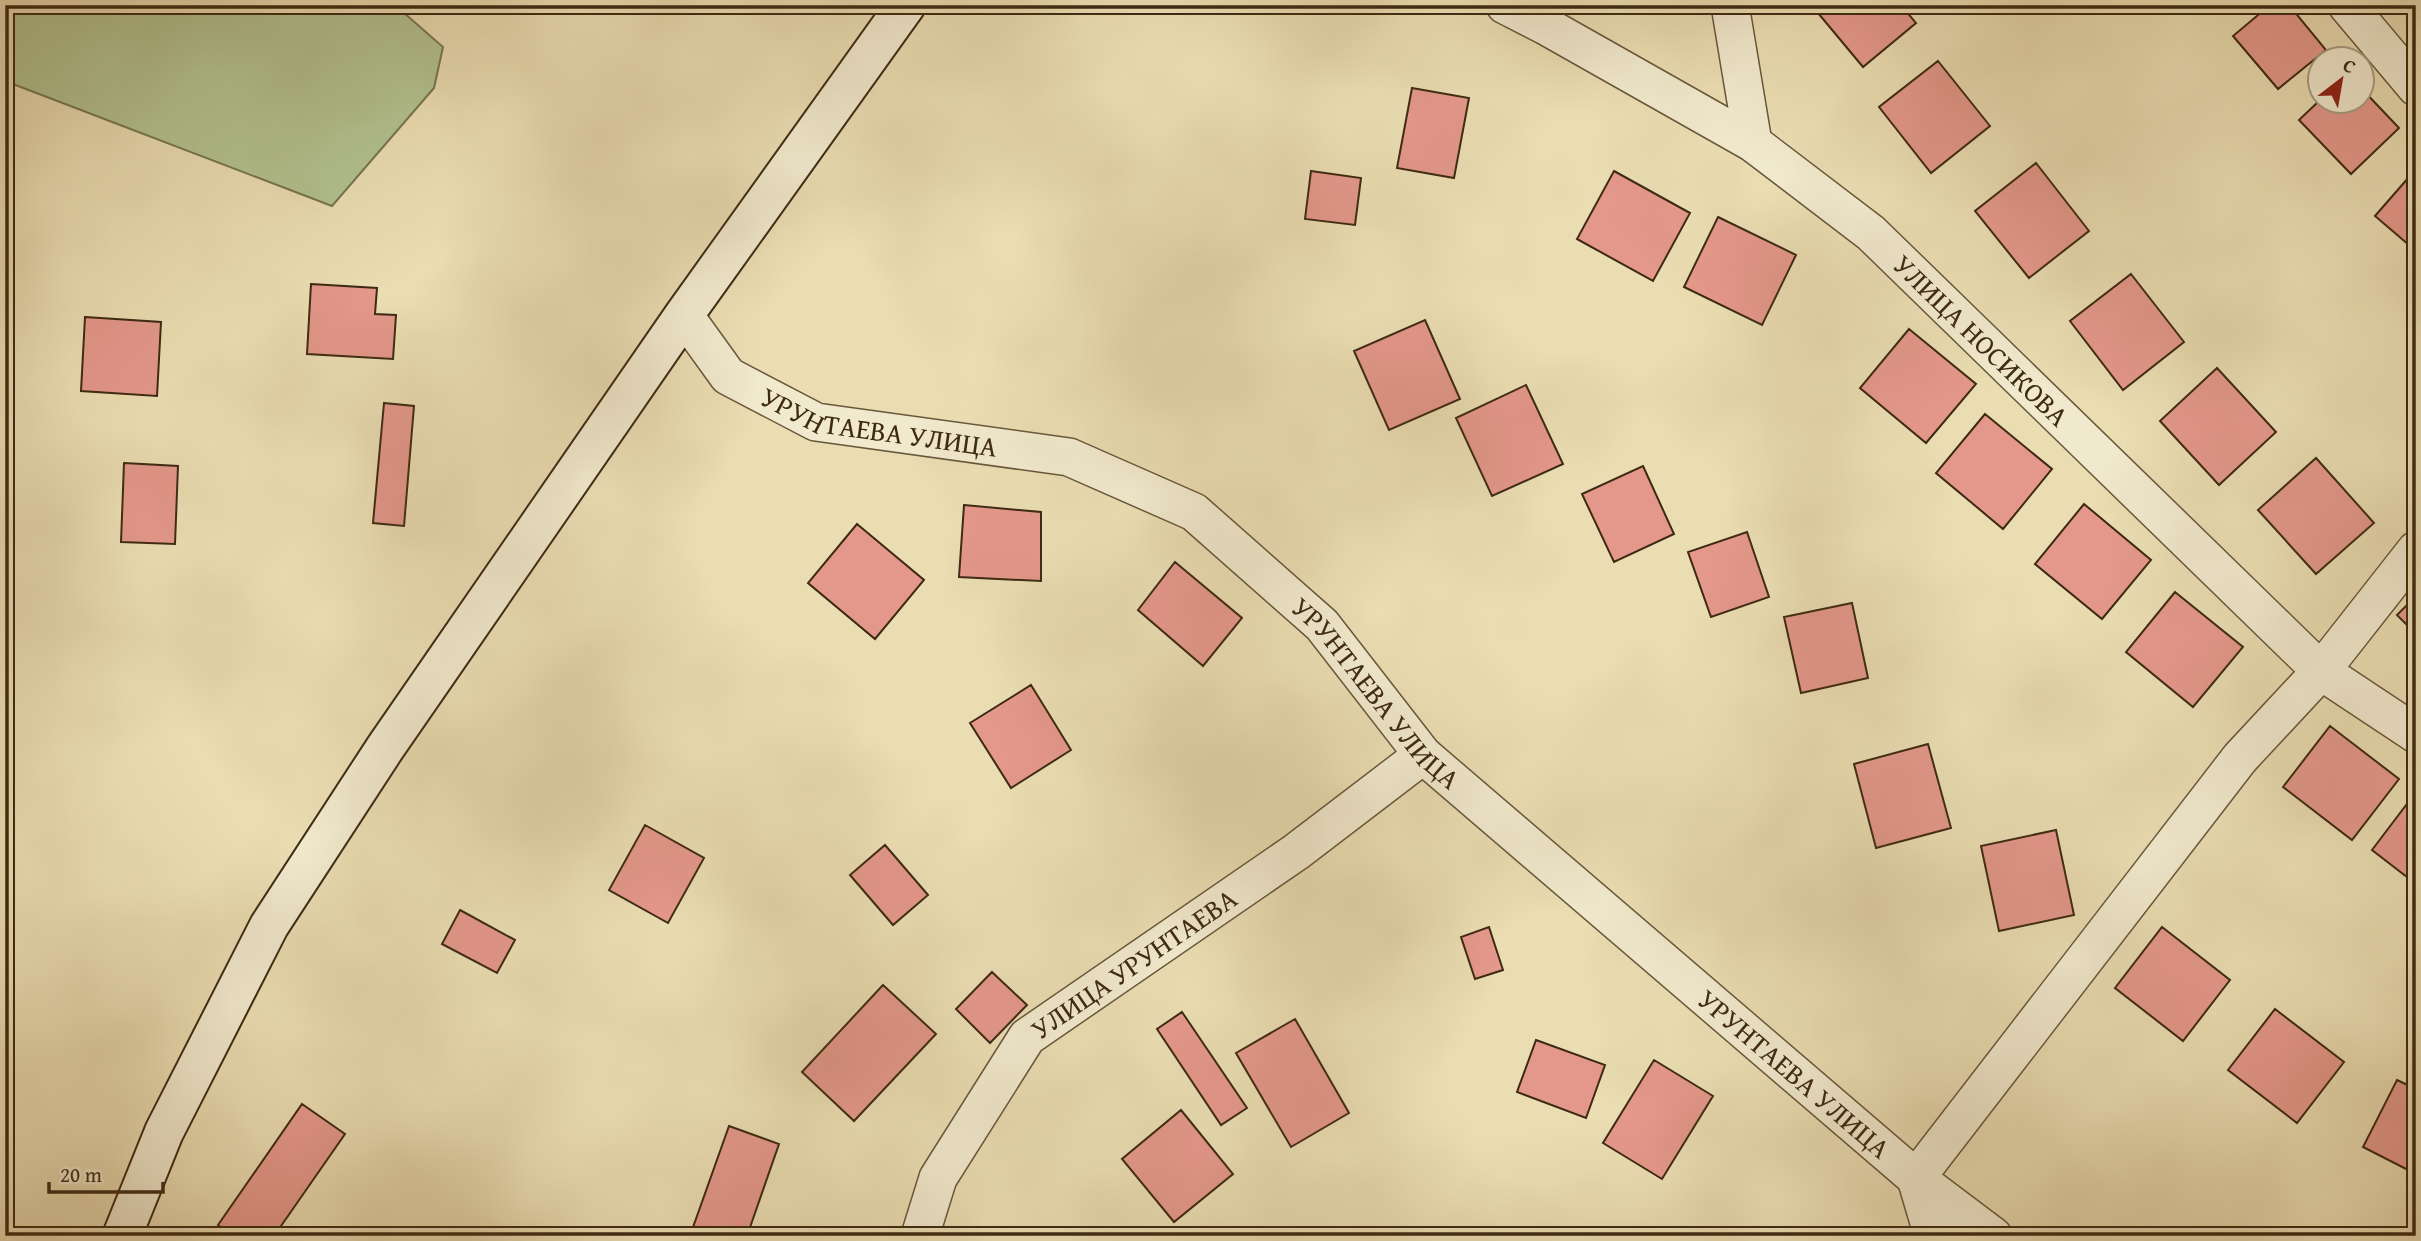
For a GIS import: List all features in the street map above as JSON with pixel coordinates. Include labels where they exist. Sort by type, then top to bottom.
[{"type":"street","points":[[122,1236],[164,1132],[269,926],[386,748],[684,315],[906,5]]},
{"type":"street","name":"УЛИЦА НОСИКОВА","points":[[1505,5],[1753,143],[1871,233],[2320,671],[2416,734]]},
{"type":"street","points":[[1730,5],[1753,143]]},
{"type":"street","points":[[2347,5],[2416,87]]},
{"type":"street","name":"УРУНТАЕВА УЛИЦА","points":[[684,315],[728,376],[816,422],[1069,457],[1194,512],[1322,625],[1423,755],[1916,1178],[1993,1236]]},
{"type":"street","points":[[1933,1236],[1916,1178],[2240,758],[2320,671],[2416,550]]},
{"type":"street","name":"УЛИЦА УРУНТАЕВА","points":[[920,1236],[938,1178],[1027,1037],[1296,852],[1423,755]]},
{"type":"green space","points":[[5,5],[395,5],[443,47],[434,88],[332,206],[5,81]]},
{"type":"building","points":[[1901,5],[1916,23],[1863,67],[1813,7]]},
{"type":"building","points":[[2270,5],[2289,5],[2323,46],[2306,46],[2306,66],[2278,89],[2233,36]]},
{"type":"building","points":[[1938,61],[1990,126],[1931,173],[1879,107]]},
{"type":"building","points":[[1412,88],[1469,98],[1454,178],[1397,168]]},
{"type":"building","points":[[2376,104],[2399,128],[2351,174],[2299,120],[2306,113],[2306,116],[2376,116]]},
{"type":"building","points":[[2036,163],[2089,231],[2029,278],[1975,211]]},
{"type":"building","points":[[2416,169],[2416,251],[2375,216]]},
{"type":"building","points":[[1311,171],[1361,178],[1355,225],[1305,219]]},
{"type":"building","points":[[1614,171],[1690,213],[1653,281],[1577,239]]},
{"type":"building","points":[[1718,217],[1796,255],[1762,325],[1684,287]]},
{"type":"building","points":[[2131,274],[2184,342],[2123,390],[2070,321]]},
{"type":"building","points":[[311,284],[377,288],[375,314],[396,315],[393,359],[307,354]]},
{"type":"building","points":[[85,317],[161,322],[157,396],[81,391]]},
{"type":"building","points":[[1425,320],[1460,399],[1389,430],[1354,351]]},
{"type":"building","points":[[1909,329],[1976,384],[1926,443],[1860,388]]},
{"type":"building","points":[[2217,368],[2276,432],[2219,485],[2160,421]]},
{"type":"building","points":[[1526,385],[1563,464],[1492,496],[1456,418]]},
{"type":"building","points":[[384,403],[414,406],[404,526],[373,523]]},
{"type":"building","points":[[1985,414],[2052,469],[2003,529],[1936,473]]},
{"type":"building","points":[[2316,458],[2374,523],[2316,574],[2258,510]]},
{"type":"building","points":[[124,463],[178,466],[175,544],[121,542]]},
{"type":"building","points":[[1643,466],[1674,534],[1614,562],[1582,494]]},
{"type":"building","points":[[2084,504],[2151,560],[2102,619],[2035,564]]},
{"type":"building","points":[[964,505],[1041,512],[1041,581],[959,577]]},
{"type":"building","points":[[857,524],[924,580],[875,639],[808,583]]},
{"type":"building","points":[[1747,532],[1769,597],[1711,617],[1688,552]]},
{"type":"building","points":[[1175,562],[1242,618],[1203,666],[1138,610]]},
{"type":"building","points":[[2175,592],[2243,647],[2193,707],[2126,652]]},
{"type":"building","points":[[2416,596],[2416,634],[2397,615]]},
{"type":"building","points":[[1852,603],[1868,678],[1801,693],[1784,617]]},
{"type":"building","points":[[1031,685],[1071,750],[1011,788],[970,723]]},
{"type":"building","points":[[2330,726],[2399,779],[2352,840],[2283,787]]},
{"type":"building","points":[[1928,744],[1951,828],[1876,848],[1854,764]]},
{"type":"building","points":[[2416,792],[2416,884],[2372,850]]},
{"type":"building","points":[[645,825],[704,858],[668,923],[609,890]]},
{"type":"building","points":[[2056,830],[2074,915],[1999,931],[1981,846]]},
{"type":"building","points":[[885,845],[928,895],[893,925],[850,875]]},
{"type":"building","points":[[460,910],[515,940],[497,973],[442,944]]},
{"type":"building","points":[[1489,927],[1503,970],[1475,979],[1461,937]]},
{"type":"building","points":[[2162,927],[2230,980],[2183,1041],[2115,988]]},
{"type":"building","points":[[992,972],[1027,1005],[990,1043],[956,1009]]},
{"type":"building","points":[[883,985],[936,1034],[854,1121],[802,1072]]},
{"type":"building","points":[[2275,1009],[2344,1062],[2297,1123],[2228,1070]]},
{"type":"building","points":[[1182,1012],[1247,1108],[1221,1125],[1157,1029]]},
{"type":"building","points":[[1295,1019],[1349,1113],[1291,1147],[1236,1053]]},
{"type":"building","points":[[1536,1040],[1605,1065],[1586,1118],[1517,1092]]},
{"type":"building","points":[[1654,1060],[1713,1096],[1662,1179],[1603,1143]]},
{"type":"building","points":[[2397,1080],[2416,1089],[2416,1174],[2363,1147]]},
{"type":"building","points":[[302,1104],[345,1134],[274,1236],[234,1236],[218,1225]]},
{"type":"building","points":[[1181,1110],[1233,1174],[1174,1222],[1122,1159]]},
{"type":"building","points":[[729,1126],[779,1144],[747,1236],[699,1236],[691,1233]]}]
